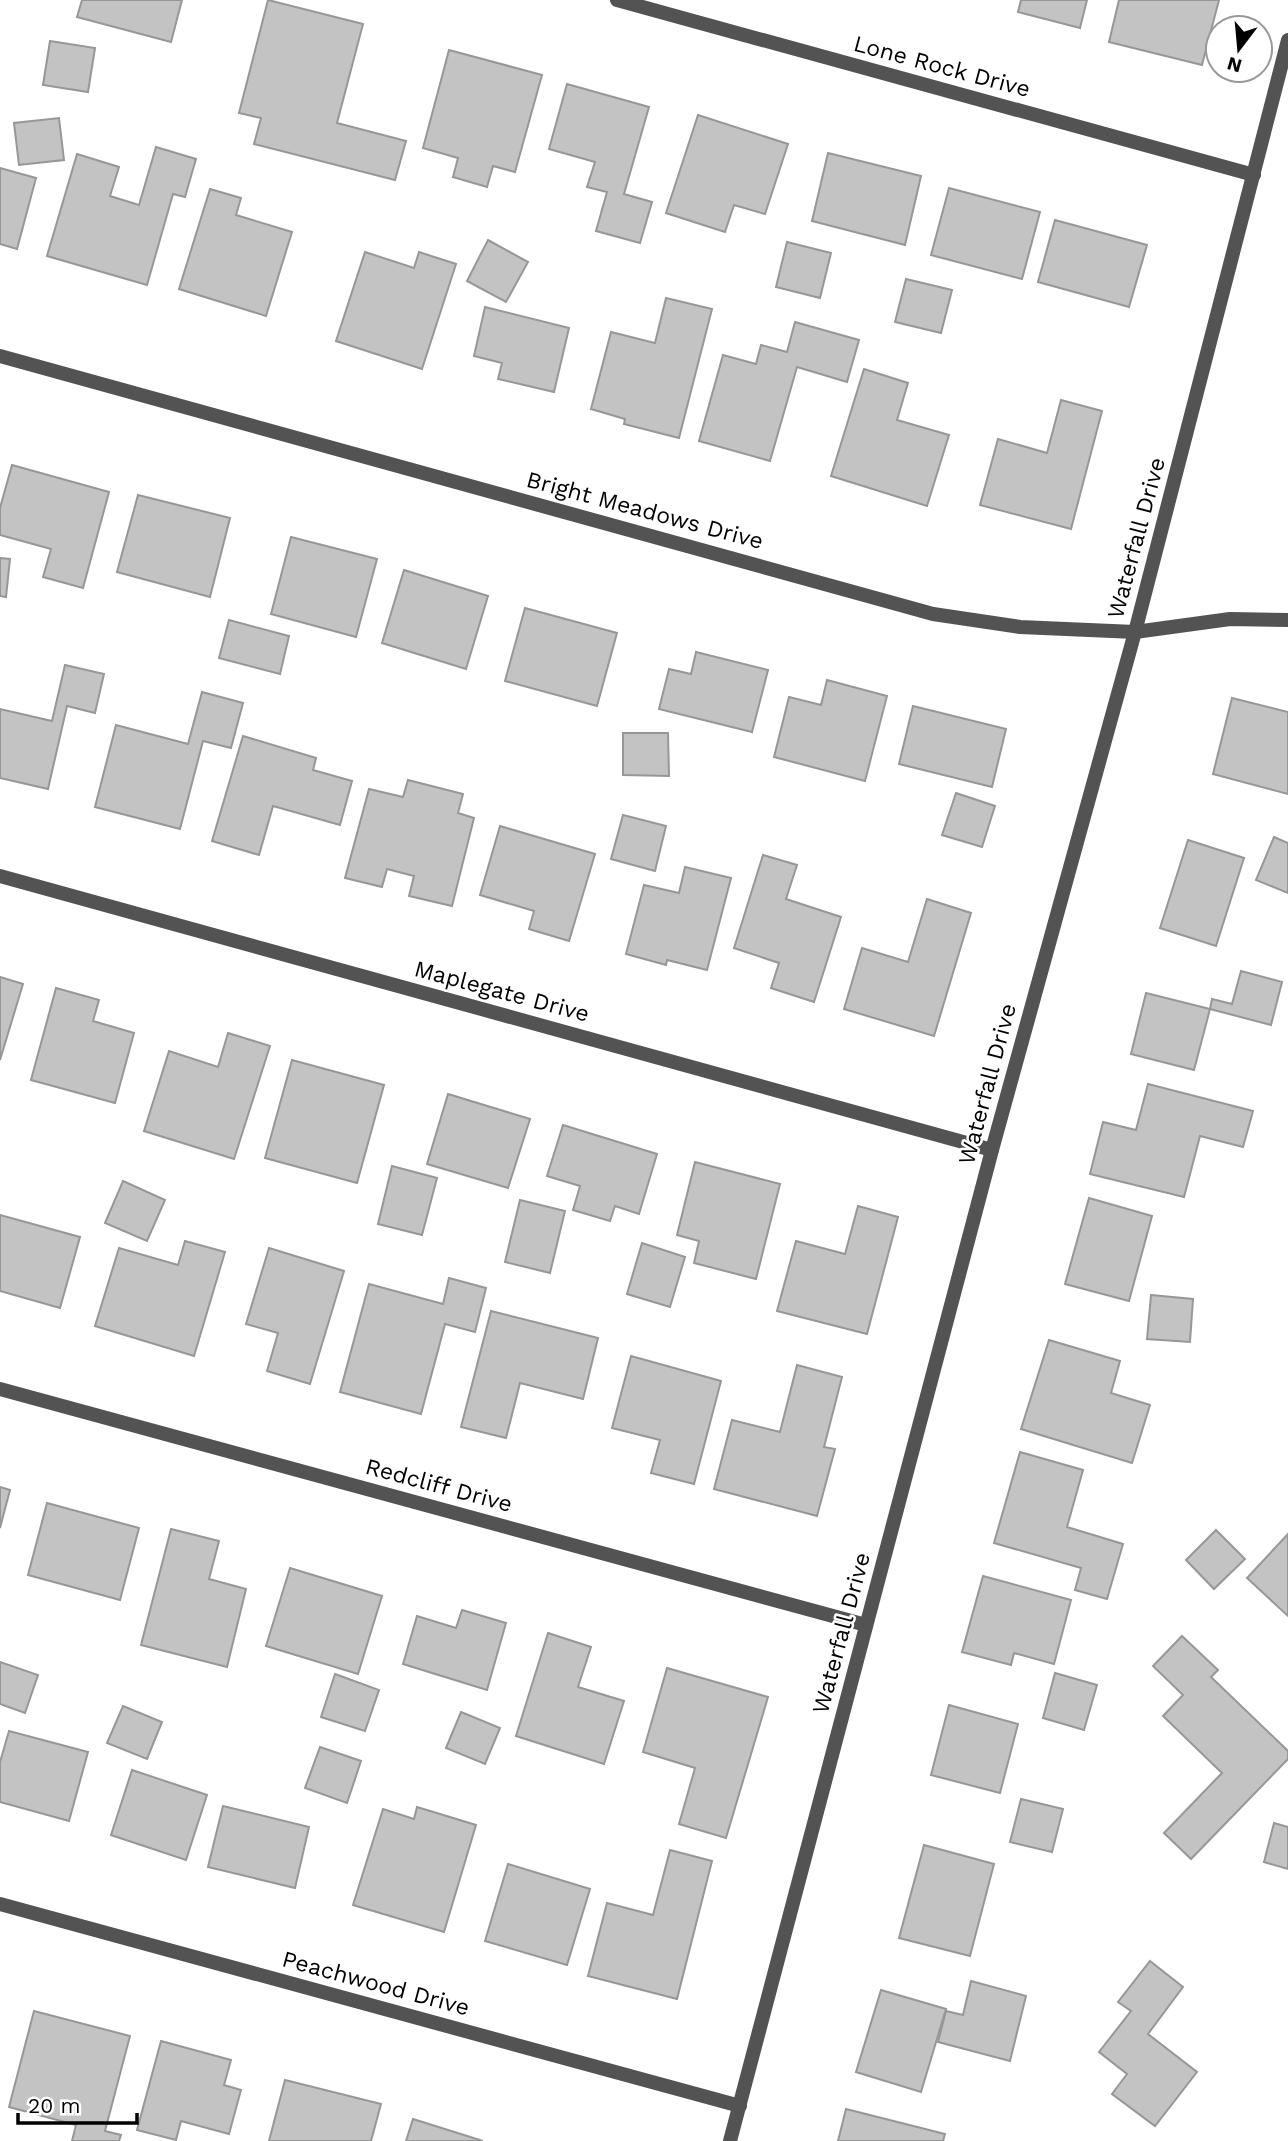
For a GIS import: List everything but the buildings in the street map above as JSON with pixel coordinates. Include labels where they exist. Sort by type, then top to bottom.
[{"type":"street","name":"Lone Rock Drive","points":[[617,0],[1254,175]]},
{"type":"street","name":"Waterfall Drive","points":[[730,2141],[992,1150],[1135,632],[1288,40]]},
{"type":"street","name":"Bright Meadows Drive","points":[[0,356],[933,614],[1020,627],[1135,632],[1230,619],[1288,620]]},
{"type":"street","name":"Maplegate Drive","points":[[0,876],[992,1150]]},
{"type":"street","name":"Redcliff Drive","points":[[0,1389],[866,1625]]},
{"type":"street","name":"Peachwood Drive","points":[[0,1904],[740,2106]]}]
